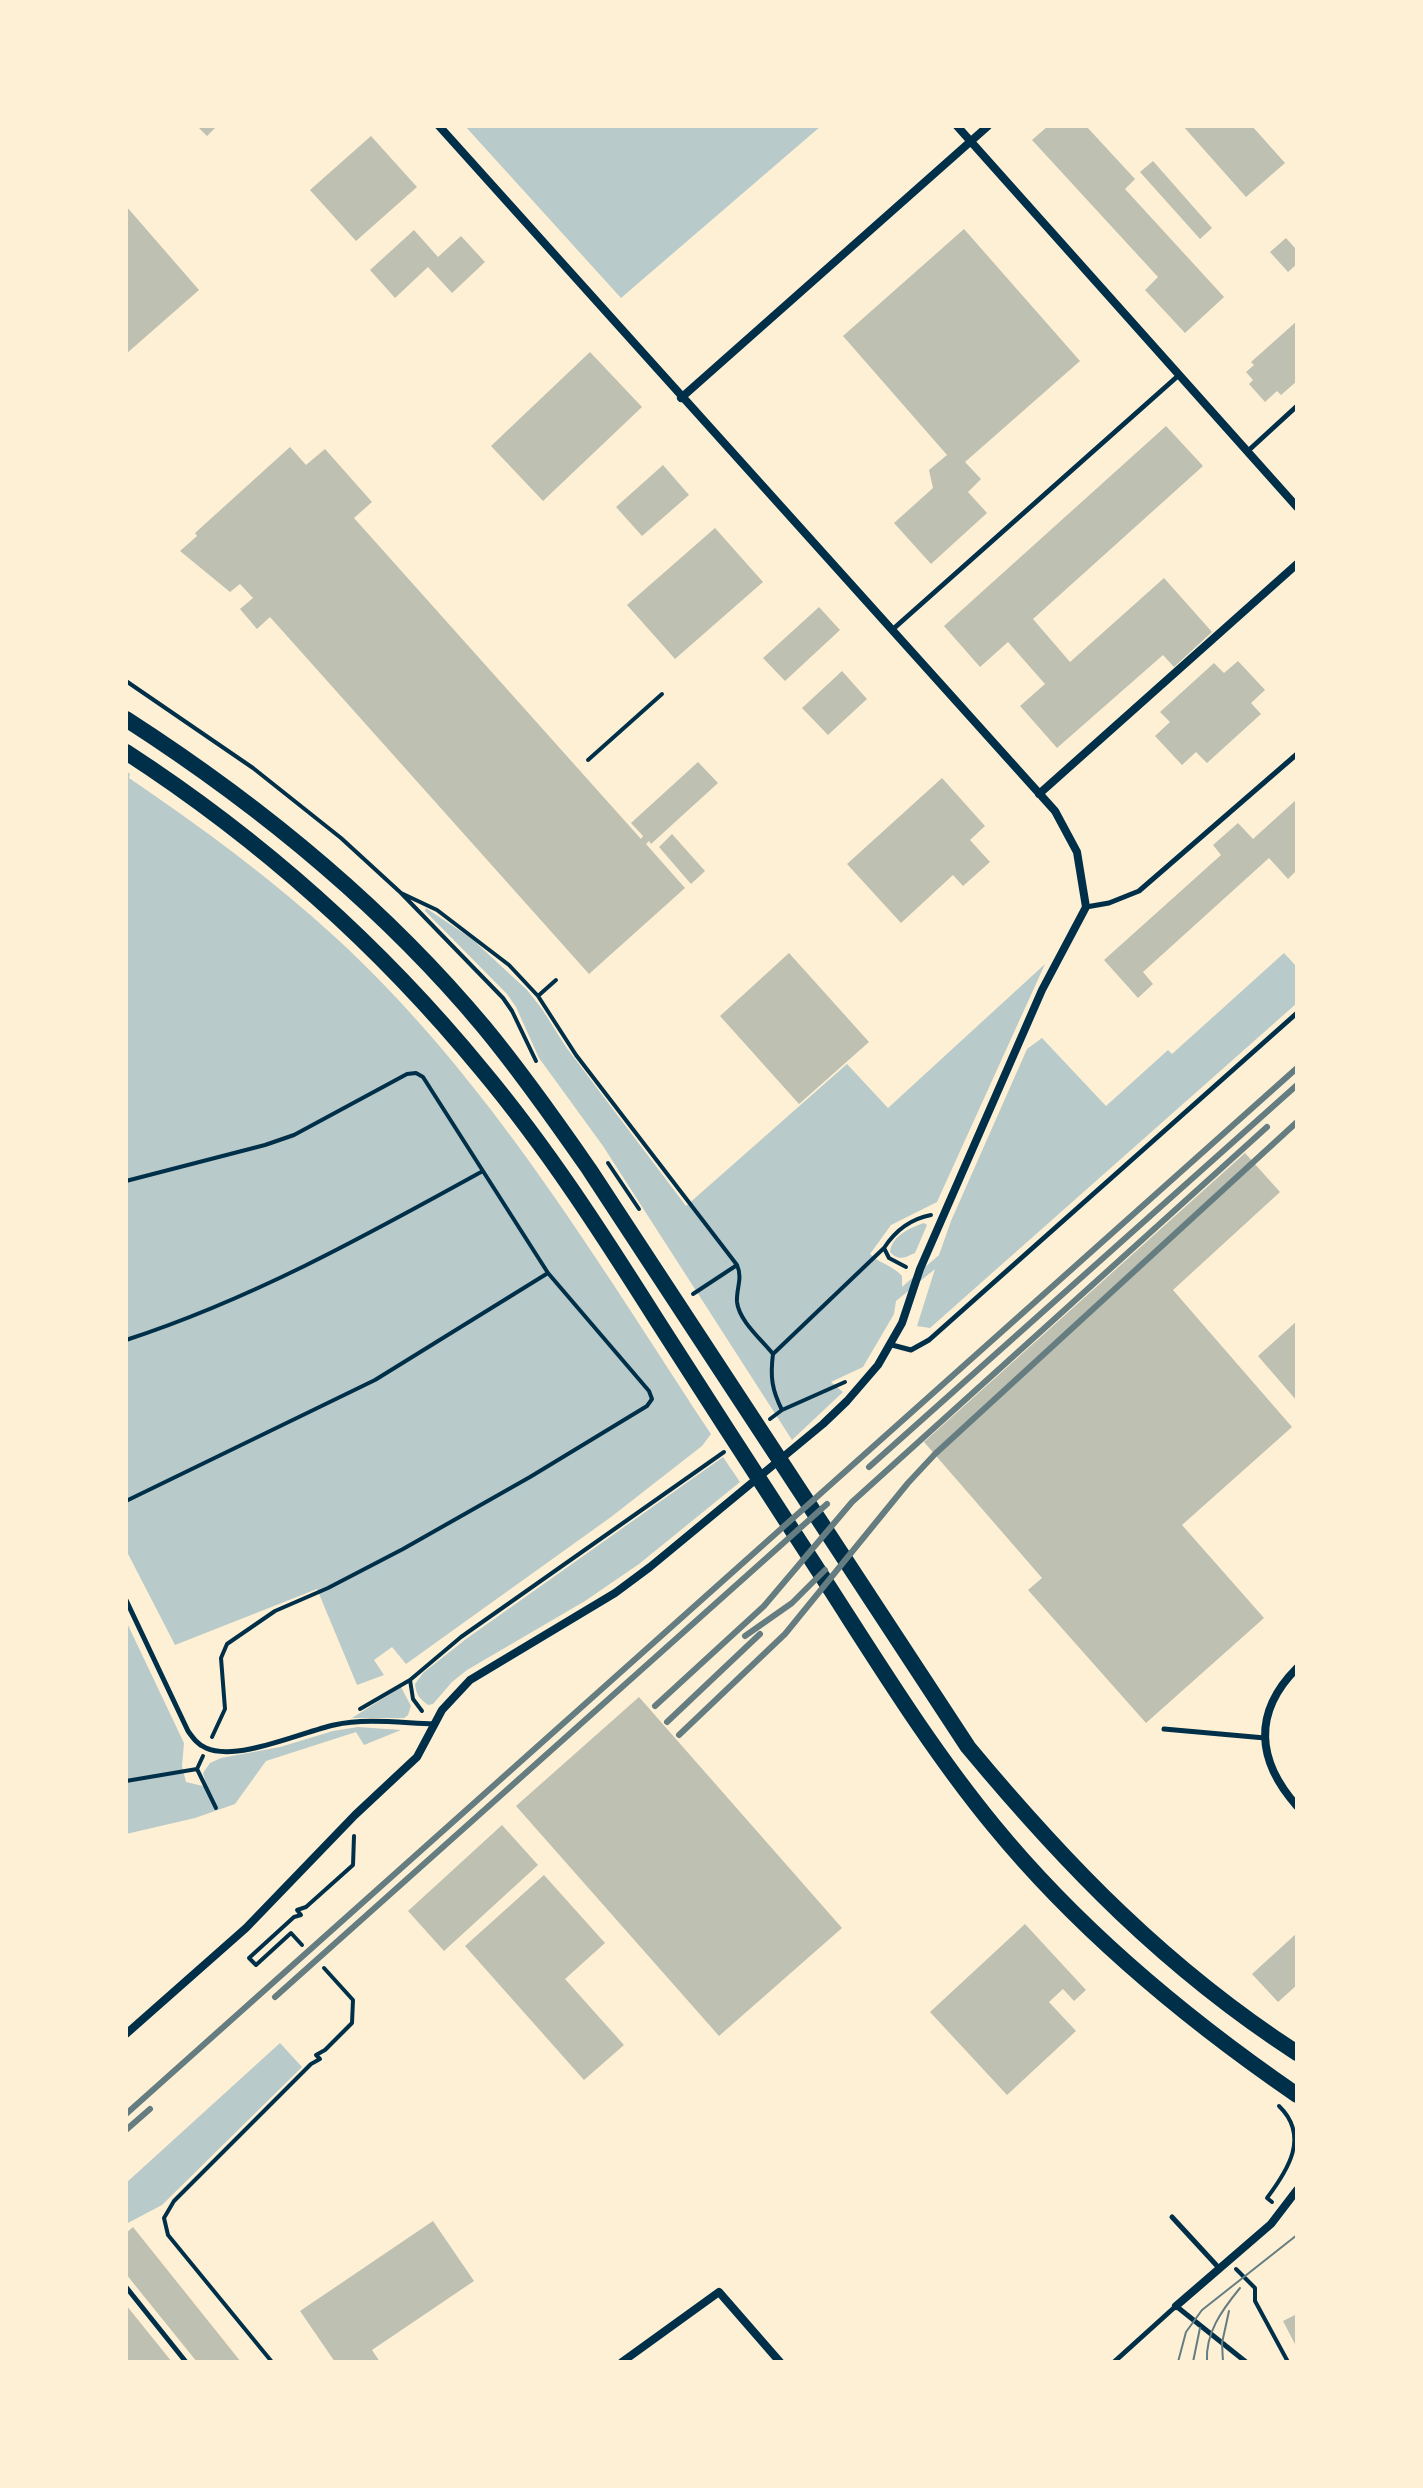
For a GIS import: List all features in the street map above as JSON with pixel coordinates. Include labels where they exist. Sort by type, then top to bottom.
[{"type":"main road","points":[[126,719],[206,772],[272,822],[352,891],[482,1025],[530,1085],[695,1327],[875,1609],[968,1747],[1069,1863],[1157,1948],[1224,2004],[1297,2053]]},
{"type":"main road","points":[[126,752],[224,821],[355,931],[482,1069],[530,1130],[595,1223],[901,1698],[994,1825],[1038,1876],[1135,1973],[1192,2020],[1291,2091]]},
{"type":"street","points":[[126,2034],[246,1928],[355,1815],[417,1757],[434,1724],[470,1680],[615,1593],[772,1468],[867,1380],[892,1345],[920,1269],[1042,990],[1086,907],[1077,852],[1055,811],[439,126]]},
{"type":"street","points":[[957,126],[1297,507]]},
{"type":"street","points":[[681,398],[988,126]]},
{"type":"street","points":[[1039,794],[1297,564]]},
{"type":"street","points":[[1297,1668],[1274,1697],[1267,1717],[1265,1738],[1267,1758],[1274,1776],[1297,1806]]},
{"type":"street","points":[[1176,2306],[1259,2235],[1284,2210],[1297,2190]]},
{"type":"street","points":[[622,2362],[719,2292],[780,2362]]},
{"type":"lane","points":[[892,630],[1180,374]]},
{"type":"lane","points":[[1249,450],[1297,406]]},
{"type":"lane","points":[[1086,907],[1109,903],[1139,891],[1297,754]]},
{"type":"lane","points":[[892,1345],[911,1350],[921,1347],[1297,1013]]},
{"type":"lane","points":[[126,1600],[188,1731],[207,1749],[231,1752],[291,1739],[335,1725],[366,1722],[434,1724]]},
{"type":"lane","points":[[1164,1729],[1265,1738]]},
{"type":"lane","points":[[1172,2217],[1219,2268]]},
{"type":"lane","points":[[126,2287],[186,2362]]},
{"type":"lane","points":[[1114,2362],[1176,2306],[1246,2362]]},
{"type":"path","points":[[126,681],[253,768],[341,838],[401,893],[437,910],[484,944],[538,996],[576,1055],[737,1265],[741,1273],[737,1300],[739,1310],[773,1354]]},
{"type":"path","points":[[588,760],[662,694]]},
{"type":"path","points":[[538,996],[556,980]]},
{"type":"path","points":[[126,1181],[294,1135],[407,1074],[416,1073],[423,1077],[548,1273],[649,1391],[652,1399],[647,1406],[530,1477],[403,1549],[328,1588],[275,1611],[227,1644],[221,1658],[225,1709],[207,1749]]},
{"type":"path","points":[[126,1340],[222,1305],[282,1278],[483,1171]]},
{"type":"path","points":[[782,1410],[772,1390],[773,1354],[905,1224],[933,1214],[943,1217]]},
{"type":"path","points":[[884,1248],[896,1263],[920,1269]]},
{"type":"path","points":[[693,1294],[737,1265]]},
{"type":"path","points":[[126,1501],[375,1380],[548,1273]]},
{"type":"path","points":[[778,1428],[770,1417],[782,1410],[836,1385],[855,1379],[867,1380]]},
{"type":"path","points":[[335,1725],[410,1680],[461,1637],[731,1447]]},
{"type":"path","points":[[410,1680],[413,1699],[434,1724]]},
{"type":"path","points":[[126,1781],[197,1769],[216,1808]]},
{"type":"path","points":[[302,1945],[291,1933],[256,1965],[249,1958],[294,1917],[301,1915],[297,1910],[306,1907],[353,1865],[355,1815]]},
{"type":"path","points":[[272,2362],[168,2235],[164,2218],[174,2201],[311,2064],[320,2059],[316,2055],[352,2023],[353,2000],[324,1968]]},
{"type":"path","points":[[1284,2210],[1267,2198],[1288,2166],[1293,2152],[1294,2124],[1275,2102],[1291,2091]]},
{"type":"path","points":[[1228,2261],[1255,2288],[1255,2301],[1288,2362]]},
{"type":"shaded area","points":[[465,126],[821,126],[621,298]]},
{"type":"shaded area","points":[[126,771],[130,774],[129,778],[235,854],[311,915],[391,992],[443,1050],[492,1111],[583,1238],[711,1434],[702,1446],[611,1517],[406,1664],[392,1647],[374,1660],[384,1675],[357,1685],[317,1589],[175,1645],[126,1550]]},
{"type":"shaded area","points":[[426,908],[472,939],[527,990],[686,1206],[847,1064],[888,1108],[1045,964],[937,1202],[891,1225],[870,1254],[902,1276],[902,1287],[939,1255],[1027,1049],[1042,1038],[1106,1106],[1168,1050],[1172,1054],[1284,953],[1297,967],[1297,1003],[930,1328],[917,1326],[935,1269],[896,1301],[894,1314],[863,1367],[831,1382],[843,1392],[792,1440],[603,1146],[539,1058],[516,1007],[507,994],[425,911]]},
{"type":"shaded area","points":[[924,1223],[927,1225],[915,1253],[902,1258],[890,1252],[898,1237]]},
{"type":"shaded area","points":[[723,1457],[740,1482],[639,1564],[585,1601],[467,1670],[433,1704],[428,1705],[421,1699],[415,1684],[423,1673],[466,1639]]},
{"type":"shaded area","points":[[126,1621],[184,1743],[182,1766],[186,1782],[207,1787],[203,1773],[210,1763],[221,1758],[358,1727],[401,1730],[364,1745],[356,1732],[266,1761],[235,1804],[195,1818],[126,1834]]},
{"type":"shaded area","points":[[401,1687],[411,1706],[404,1718],[352,1718]]},
{"type":"shaded area","points":[[280,2043],[302,2067],[162,2205],[126,2224],[126,2183]]},
{"type":"building","points":[[197,126],[217,126],[207,136]]},
{"type":"building","points":[[1048,126],[1086,126],[1135,179],[1125,189],[1224,297],[1185,333],[1145,290],[1158,277],[1032,140]]},
{"type":"building","points":[[1183,126],[1252,126],[1285,163],[1246,197]]},
{"type":"building","points":[[371,136],[417,187],[356,241],[310,190]]},
{"type":"building","points":[[1153,161],[1212,228],[1200,239],[1140,172]]},
{"type":"building","points":[[126,206],[199,290],[126,354]]},
{"type":"building","points":[[964,229],[1080,361],[965,462],[981,479],[968,492],[987,513],[931,564],[894,523],[933,488],[929,470],[947,455],[843,336]]},
{"type":"building","points":[[414,230],[438,257],[461,236],[485,262],[452,293],[428,267],[395,298],[370,270]]},
{"type":"building","points":[[1286,238],[1295,248],[1297,246],[1297,264],[1288,272],[1270,252]]},
{"type":"building","points":[[1297,321],[1297,381],[1281,395],[1277,391],[1265,402],[1249,384],[1253,380],[1246,372],[1254,365],[1251,362]]},
{"type":"building","points":[[590,352],[642,407],[543,501],[491,446]]},
{"type":"building","points":[[1166,426],[1203,466],[1033,619],[1070,662],[1164,578],[1212,632],[1174,667],[1163,655],[1057,748],[1020,706],[1045,684],[1008,642],[980,667],[944,626]]},
{"type":"building","points":[[290,447],[306,465],[325,449],[372,502],[354,518],[641,839],[643,836],[631,823],[698,762],[718,783],[651,844],[649,841],[646,844],[685,888],[589,974],[270,617],[257,629],[240,609],[253,598],[240,584],[230,592],[180,551],[197,536],[195,533]]},
{"type":"building","points":[[663,465],[689,495],[642,536],[616,507]]},
{"type":"building","points":[[715,528],[763,582],[675,659],[627,605]]},
{"type":"building","points":[[819,607],[840,630],[785,681],[763,658]]},
{"type":"building","points":[[1238,661],[1265,690],[1251,703],[1261,714],[1207,763],[1196,752],[1182,765],[1155,736],[1170,722],[1160,712],[1214,663],[1224,673]]},
{"type":"building","points":[[842,671],[867,699],[828,735],[802,708]]},
{"type":"building","points":[[942,778],[985,826],[970,840],[990,862],[963,886],[953,875],[901,923],[847,864]]},
{"type":"building","points":[[1297,799],[1297,870],[1288,879],[1269,858],[1143,972],[1153,984],[1138,998],[1104,960],[1221,855],[1213,845],[1238,823],[1253,839]]},
{"type":"building","points":[[672,834],[705,871],[691,884],[659,847]]},
{"type":"building","points":[[789,953],[869,1042],[799,1104],[720,1016]]},
{"type":"building","points":[[1245,1153],[1280,1192],[1173,1290],[1292,1427],[1182,1525],[1264,1618],[1146,1723],[1028,1590],[1042,1578],[924,1442]]},
{"type":"building","points":[[1297,1321],[1297,1401],[1258,1356]]},
{"type":"building","points":[[639,1697],[842,1928],[719,2036],[516,1806]]},
{"type":"building","points":[[502,1825],[538,1865],[444,1951],[408,1911]]},
{"type":"building","points":[[544,1875],[605,1943],[565,1979],[624,2045],[584,2080],[465,1946]]},
{"type":"building","points":[[1025,1924],[1086,1990],[1074,2001],[1063,1989],[1049,2002],[1076,2031],[1007,2095],[930,2012]]},
{"type":"building","points":[[1297,1933],[1297,1985],[1278,2002],[1252,1974]]},
{"type":"building","points":[[433,2221],[474,2281],[372,2350],[380,2362],[335,2362],[300,2311]]},
{"type":"building","points":[[133,2227],[241,2362],[197,2362],[126,2274],[126,2233]]},
{"type":"building","points":[[126,2305],[172,2362],[127,2362]]},
{"type":"building","points":[[1297,2314],[1297,2348],[1283,2321]]},
{"type":"tram line","points":[[1178,2362],[1186,2332],[1202,2310],[1297,2235]]},
{"type":"tram line","points":[[1207,2362],[1212,2332],[1221,2313],[1240,2288]]},
{"type":"tram line","points":[[1223,2362],[1222,2343],[1229,2311]]},
{"type":"tram line","points":[[1193,2362],[1200,2328]]},
{"type":"railway","points":[[126,2114],[1297,1068]]},
{"type":"railway","points":[[869,1467],[1297,1085]]},
{"type":"railway","points":[[679,1735],[785,1634],[935,1454],[1297,1122]]},
{"type":"railway","points":[[655,1706],[764,1606],[852,1502],[1267,1127]]},
{"type":"railway","points":[[275,1997],[827,1504]]},
{"type":"railway","points":[[745,1636],[792,1603],[825,1570]]},
{"type":"railway","points":[[667,1722],[760,1634]]},
{"type":"railway","points":[[126,2130],[150,2109]]}]
